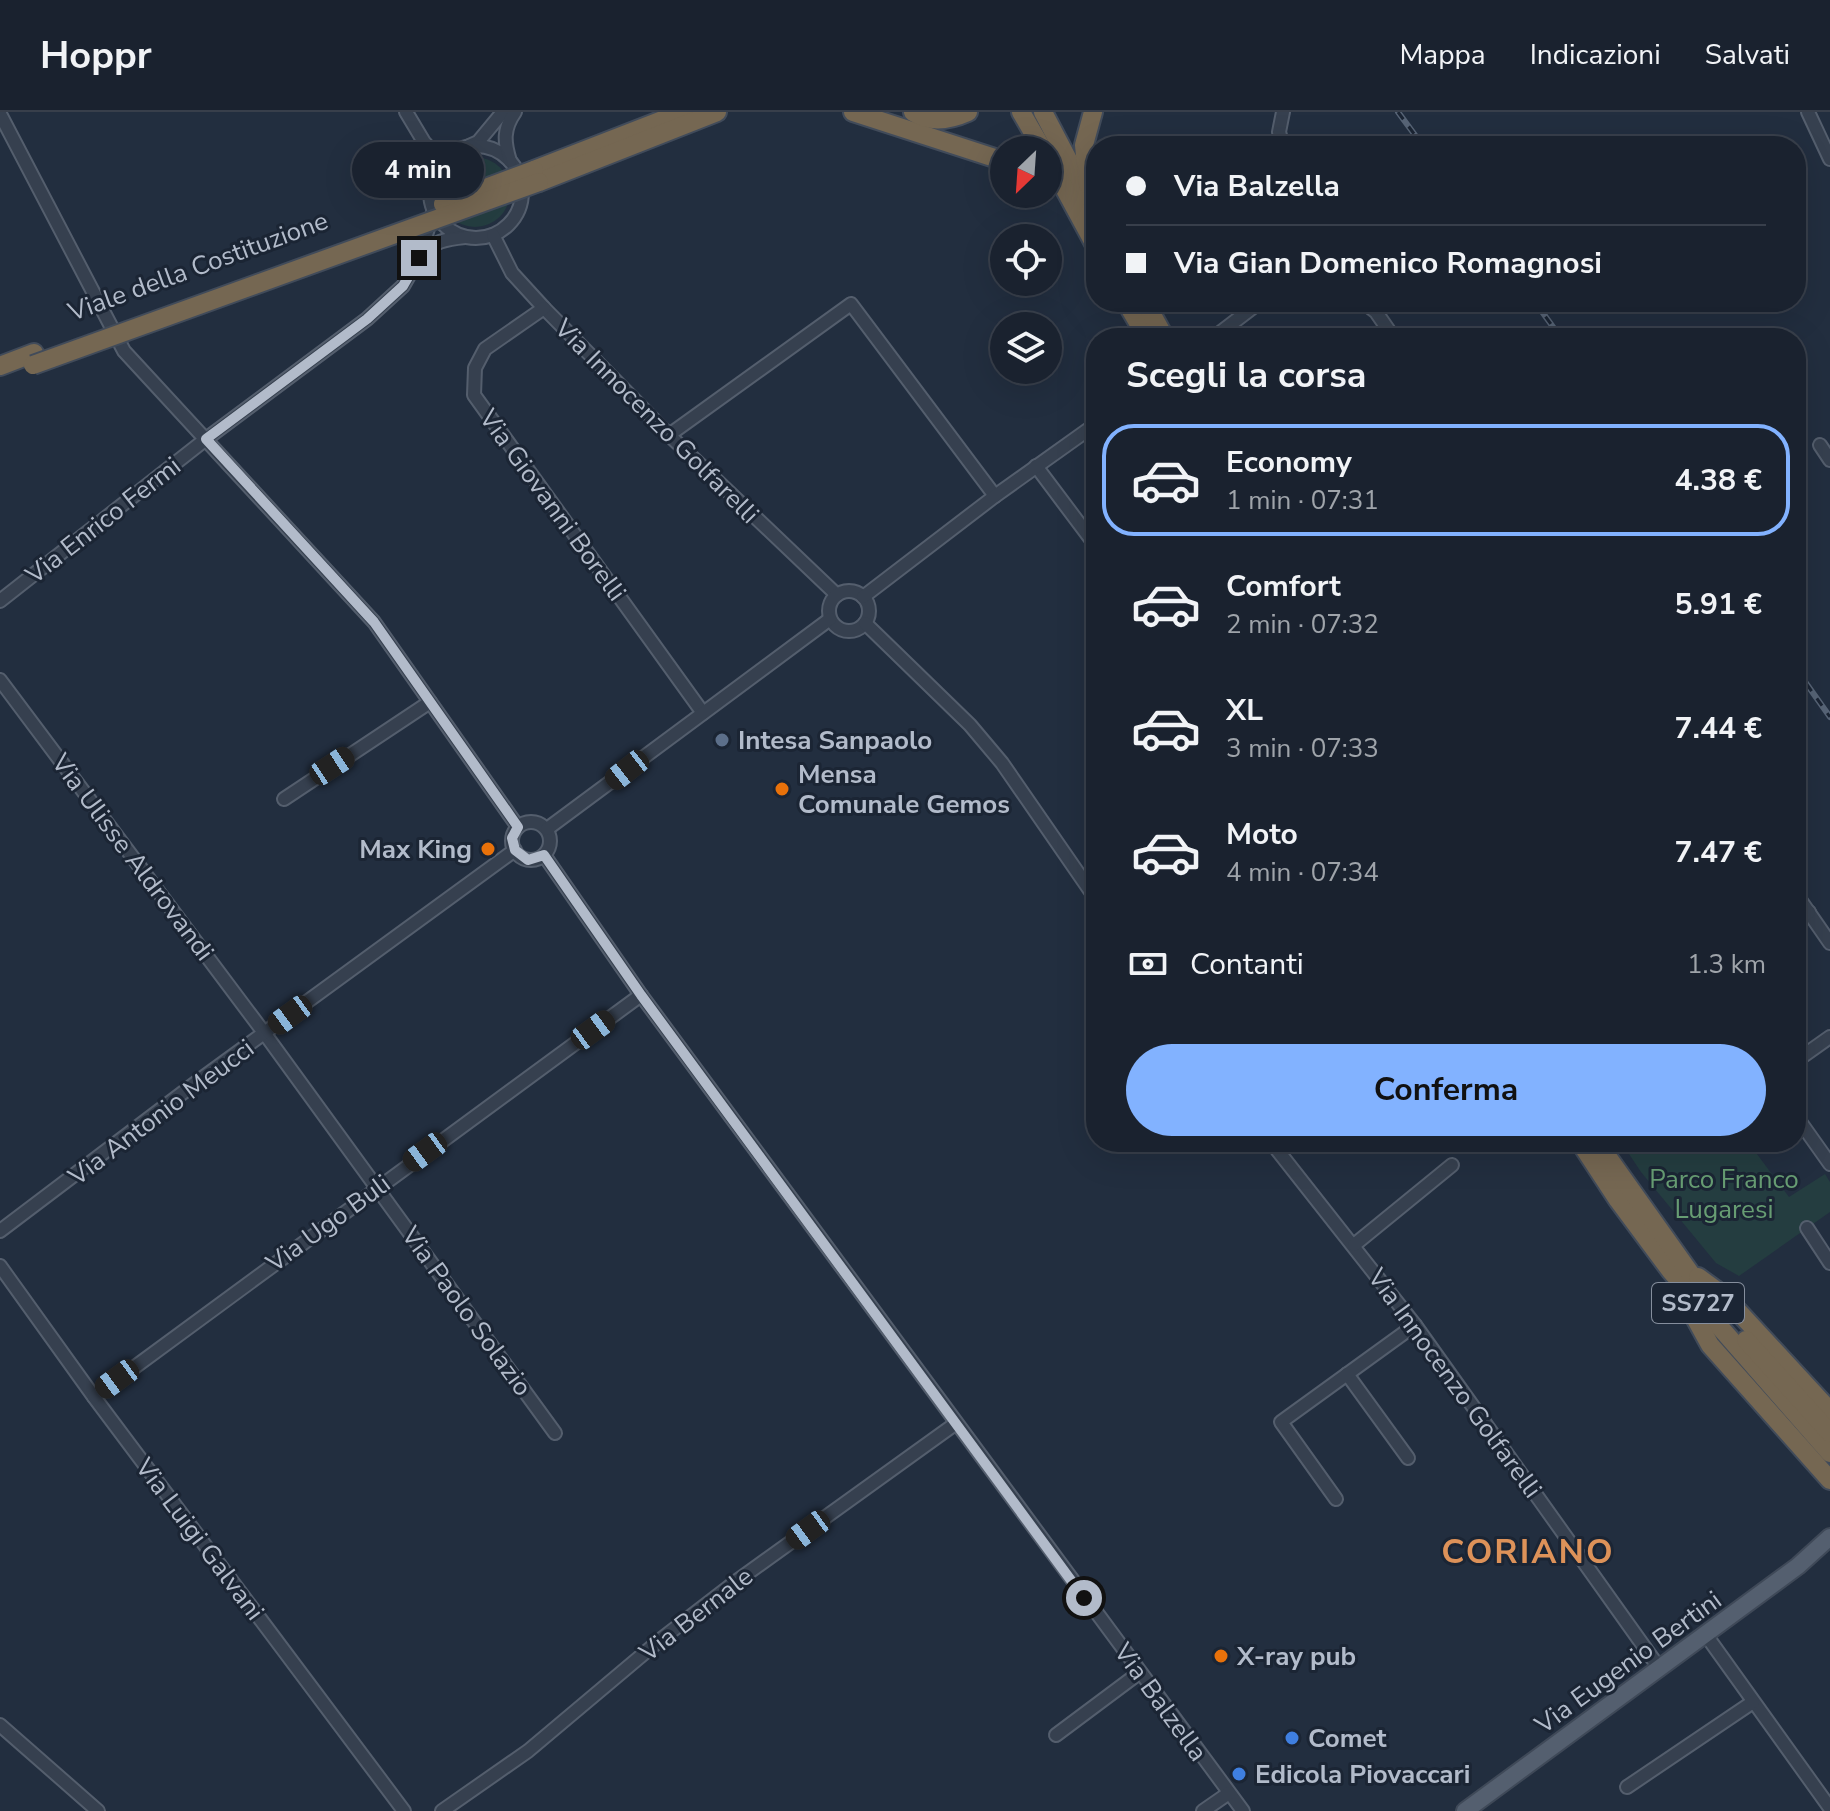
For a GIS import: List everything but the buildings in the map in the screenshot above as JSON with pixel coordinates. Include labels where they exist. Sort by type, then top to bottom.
[{"type":"highway","name":"Viale della Costituzione","points":[[0,366],[33,359],[537,176],[683,112]]},
{"type":"highway","points":[[853,112],[990,156]]},
{"type":"highway","points":[[913,112],[936,120],[952,119],[968,112]]},
{"type":"highway","points":[[1021,112],[1035,136]]},
{"type":"highway","points":[[1043,112],[1086,194]]},
{"type":"highway","points":[[1086,169],[1086,130],[1093,112]]},
{"type":"highway","points":[[537,176],[719,113]]},
{"type":"highway","points":[[1062,184],[1086,228]]},
{"type":"highway","points":[[1062,201],[1086,244]]},
{"type":"highway","name":"Viale della Costituzione","points":[[0,377],[33,359]]},
{"type":"highway","name":"SS727","points":[[1587,1152],[1618,1200],[1830,1453]]},
{"type":"highway","name":"SS727","points":[[1603,1152],[1678,1268],[1830,1433]]},
{"type":"highway","points":[[1678,1268],[1724,1296],[1830,1411]]},
{"type":"highway","points":[[1678,1268],[1710,1345],[1830,1480]]},
{"type":"main road","name":"Via Eugenio Bertini","points":[[1465,1811],[1826,1543]]},
{"type":"street","points":[[406,112],[424,142],[442,162]]},
{"type":"street","points":[[465,237],[441,221],[434,209],[431,184],[442,162],[478,142],[503,112]]},
{"type":"street","points":[[419,258],[430,245],[442,240],[493,235],[513,220],[519,208],[521,183],[510,161],[505,137],[515,112]]},
{"type":"street","points":[[1280,136],[1283,112]]},
{"type":"street","points":[[1808,112],[1830,159]]},
{"type":"street","points":[[0,114],[124,351],[374,622],[518,827]]},
{"type":"street","points":[[463,148],[488,148],[510,161]]},
{"type":"street","points":[[419,258],[434,209]]},
{"type":"street","name":"Via Innocenzo Golfarelli","points":[[493,235],[512,273],[544,308],[669,435],[837,595]]},
{"type":"street","name":"Via Enrico Fermi","points":[[0,601],[206,439],[367,319],[403,286],[419,258]]},
{"type":"street","points":[[669,435],[851,304],[995,496]]},
{"type":"street","name":"Via Giovanni Borelli","points":[[544,308],[485,349],[475,368],[474,395],[703,713]]},
{"type":"street","points":[[1226,328],[1247,312]]},
{"type":"street","points":[[863,597],[1086,431]]},
{"type":"street","points":[[1820,445],[1830,460]]},
{"type":"street","points":[[1036,466],[1086,533]]},
{"type":"street","points":[[847,591],[863,597],[869,612],[865,623],[849,631],[838,627],[830,619],[830,606],[837,595],[847,591]]},
{"type":"street","points":[[547,829],[830,619]]},
{"type":"street","points":[[865,623],[978,734],[1002,763],[1086,885]]},
{"type":"street","name":"Via Ulisse Aldrovandi","points":[[0,680],[265,1034]]},
{"type":"street","points":[[284,799],[430,702]]},
{"type":"street","points":[[536,822],[547,829],[551,840],[544,855],[528,860],[515,850],[512,838],[523,823],[536,822]]},
{"type":"street","name":"Via Antonio Meucci","points":[[0,1231],[515,850]]},
{"type":"street","name":"Via Balzella","points":[[544,855],[641,995],[1243,1811]]},
{"type":"street","points":[[1806,908],[1830,943]]},
{"type":"street","name":"Via Ugo Buli","points":[[94,1397],[641,995]]},
{"type":"street","name":"Via Paolo Solazio","points":[[265,1034],[555,1433]]},
{"type":"street","points":[[1806,1054],[1830,1037]]},
{"type":"street","points":[[1806,1130],[1830,1164]]},
{"type":"street","name":"Via Innocenzo Golfarelli","points":[[1279,1152],[1415,1325],[1660,1669]]},
{"type":"street","points":[[1354,1245],[1452,1165]]},
{"type":"street","points":[[1807,1228],[1830,1263]]},
{"type":"street","name":"Via Luigi Galvani","points":[[0,1266],[94,1397],[404,1811]]},
{"type":"street","points":[[1336,1499],[1281,1422],[1415,1325]]},
{"type":"street","points":[[1347,1374],[1408,1458]]},
{"type":"street","name":"Via Bernale","points":[[442,1811],[528,1751],[660,1640],[734,1583],[955,1424]]},
{"type":"street","points":[[1706,1635],[1829,1809]]},
{"type":"street","points":[[1056,1735],[1139,1673]]},
{"type":"street","points":[[1627,1787],[1753,1702]]},
{"type":"street","points":[[0,1725],[98,1811]]},
{"type":"street","points":[[1203,1811],[1229,1793]]},
{"type":"green space","points":[[482,157],[504,172],[510,192],[508,206],[500,217],[489,225],[468,227],[450,217],[442,206],[440,185],[450,167],[461,159]]},
{"type":"green space","name":"Parco Franco Lugaresi","points":[[1628,1152],[1755,1152],[1789,1197],[1825,1174],[1830,1182],[1830,1212],[1739,1276],[1716,1263]]},
{"type":"railway","points":[[1398,112],[1416,136]]},
{"type":"railway","points":[[1542,312],[1554,328]]},
{"type":"railway","points":[[1806,683],[1830,717]]},
{"type":"place","name":"Intesa Sanpaolo","points":[[722,740]]},
{"type":"place","name":"Mensa Comunale Gemos","points":[[782,789]]},
{"type":"place","name":"Max King","points":[[488,849]]},
{"type":"place","name":"X-ray pub","points":[[1221,1656]]},
{"type":"place","name":"Comet","points":[[1292,1738]]},
{"type":"place","name":"Edicola Piovaccari","points":[[1239,1774]]},
{"type":"district","name":"CORIANO","points":[[1528,1551]]},
{"type":"route","points":[[419,258],[403,286],[367,319],[206,439],[374,622],[518,827],[512,844],[518,855],[534,860],[544,855],[641,995],[1084,1598]]}]
